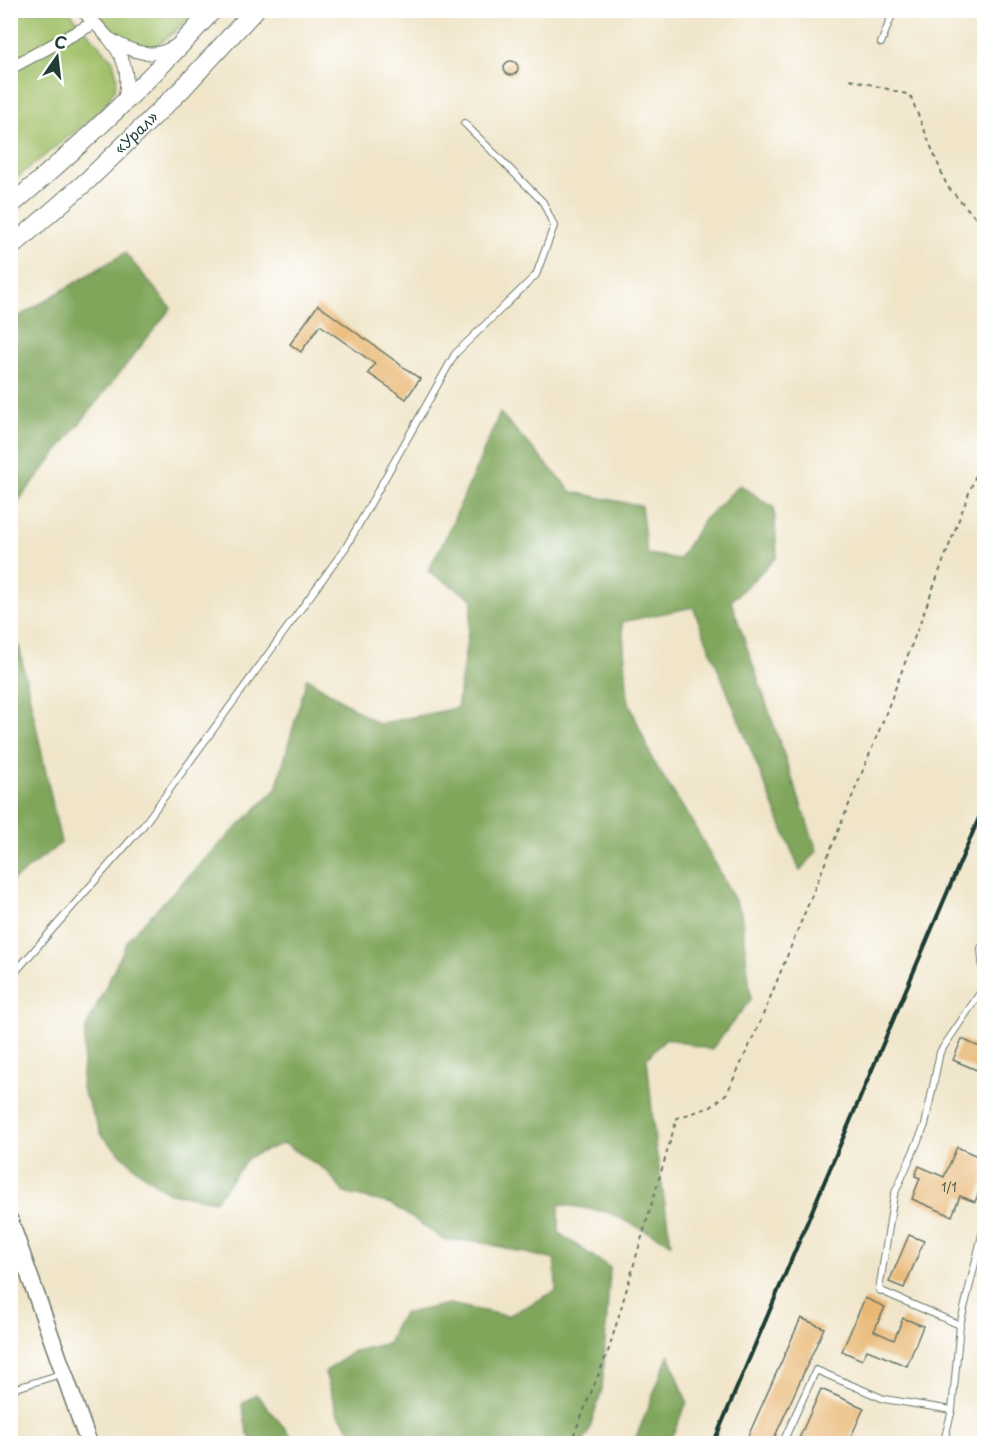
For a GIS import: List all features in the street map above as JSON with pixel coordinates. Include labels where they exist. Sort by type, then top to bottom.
[{"type":"main road","name":"«Урал»","points":[[10,206],[68,157],[124,104],[213,10]]},
{"type":"main road","name":"«Урал»","points":[[10,248],[88,180],[182,90],[255,10]]},
{"type":"main road","points":[[10,1221],[90,1443]]},
{"type":"street","points":[[82,10],[119,55],[125,69],[127,83],[124,104]]},
{"type":"street","points":[[10,68],[94,23]]},
{"type":"street","points":[[108,39],[128,49],[145,53],[161,52],[184,42]]},
{"type":"lane","points":[[882,43],[894,10]]},
{"type":"lane","points":[[10,978],[143,826],[346,547],[455,354],[536,275],[554,226],[543,202],[464,123]]},
{"type":"lane","points":[[960,1325],[879,1290],[894,1195],[925,1125],[940,1052],[984,986],[981,948],[984,945]]},
{"type":"lane","points":[[943,1443],[952,1410],[960,1325],[984,1227]]},
{"type":"lane","points":[[782,1443],[816,1370],[884,1399],[952,1410]]},
{"type":"lane","points":[[10,1390],[64,1373]]},
{"type":"path","points":[[850,79],[910,95],[947,186],[984,227]]},
{"type":"path","points":[[570,1443],[609,1349],[677,1118],[711,1107],[727,1093],[759,1025],[883,721],[984,453]]},
{"type":"green space","points":[[11,11],[69,11],[113,61],[117,77],[115,89],[102,110],[11,182]]},
{"type":"green space","points":[[95,11],[198,11],[161,42],[146,48],[129,44],[114,32]]},
{"type":"green space","points":[[125,253],[171,308],[11,510],[10,388],[16,381],[11,321]]},
{"type":"green space","points":[[500,413],[572,492],[641,506],[647,554],[679,559],[704,520],[740,485],[774,508],[777,557],[731,601],[817,851],[800,871],[693,607],[622,622],[628,700],[653,761],[694,825],[741,912],[751,999],[711,1050],[666,1038],[647,1058],[655,1143],[671,1243],[607,1212],[559,1204],[559,1233],[610,1268],[602,1389],[588,1434],[582,1443],[362,1443],[337,1413],[325,1372],[354,1351],[389,1343],[394,1328],[403,1314],[449,1304],[508,1316],[556,1291],[555,1260],[476,1241],[445,1240],[391,1204],[344,1193],[327,1171],[284,1143],[249,1157],[215,1201],[167,1192],[139,1171],[102,1136],[81,1086],[86,1028],[129,938],[276,789],[307,678],[378,724],[457,708],[473,599],[428,571],[448,533]]},
{"type":"green space","points":[[11,642],[19,647],[61,843],[11,882]]},
{"type":"green space","points":[[669,1354],[687,1402],[669,1443],[634,1443]]},
{"type":"green space","points":[[256,1394],[297,1443],[253,1443],[247,1431],[242,1404]]},
{"type":"building","points":[[508,61],[514,61],[518,68],[514,75],[508,75],[504,71],[504,65]]},
{"type":"building","points":[[318,305],[420,379],[406,399],[368,373],[375,364],[320,325],[301,352],[290,344]]},
{"type":"building","points":[[962,1039],[984,1049],[984,1073],[953,1060]]},
{"type":"building","points":[[957,1147],[984,1159],[984,1180],[975,1202],[960,1196],[952,1216],[912,1199],[920,1178],[915,1176],[919,1166],[944,1177]]},
{"type":"building","points":[[909,1235],[924,1241],[904,1288],[889,1282]]},
{"type":"building","points":[[865,1298],[885,1307],[874,1331],[894,1340],[903,1318],[923,1326],[907,1366],[867,1350],[862,1360],[842,1351]]},
{"type":"building","points":[[801,1318],[824,1328],[772,1443],[745,1443]]},
{"type":"building","points":[[821,1389],[864,1408],[848,1443],[797,1443]]},
{"type":"railway","points":[[713,1444],[984,806]]}]
